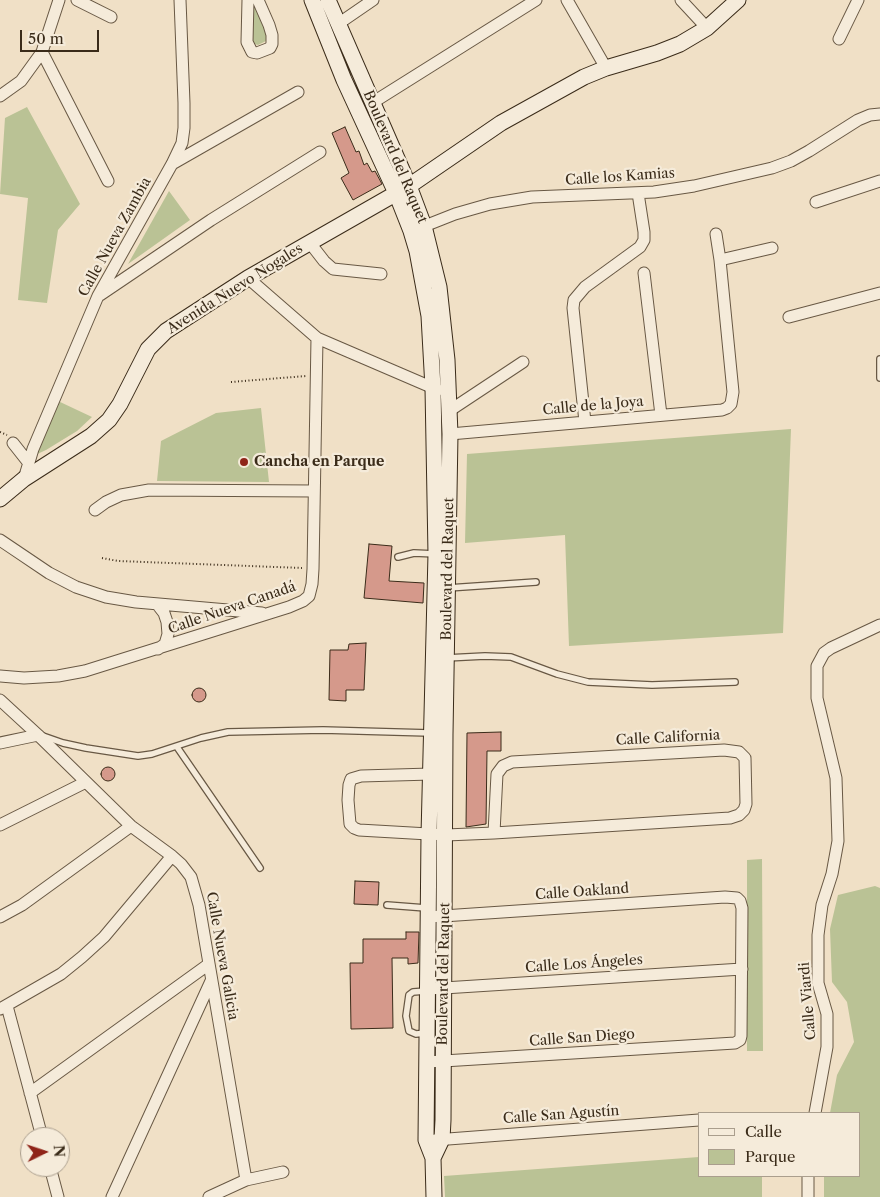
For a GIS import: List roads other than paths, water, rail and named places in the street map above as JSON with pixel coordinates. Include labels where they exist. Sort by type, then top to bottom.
[{"type":"street","points":[[0,96],[21,81],[42,52],[58,0]]},
{"type":"street","points":[[77,0],[111,17]]},
{"type":"street","name":"Calle Nueva Zambia","points":[[24,479],[28,462],[98,296],[182,143],[184,128],[180,0]]},
{"type":"street","points":[[248,0],[247,42],[252,52],[257,53],[270,48],[272,44],[269,25],[258,0]]},
{"type":"street","name":"Boulevard del Raquet","points":[[312,0],[344,80],[403,189]]},
{"type":"street","name":"Boulevard del Raquet","points":[[328,0],[372,103],[439,287],[447,360],[450,434],[446,658],[438,734],[431,774],[429,834],[428,1033],[435,1062],[442,1139],[433,1158]]},
{"type":"street","points":[[338,24],[373,0]]},
{"type":"street","points":[[372,103],[536,0]]},
{"type":"street","points":[[567,0],[606,68]]},
{"type":"street","points":[[681,0],[707,28]]},
{"type":"street","name":"Avenida Nuevo Nogales","points":[[0,499],[24,479],[91,436],[109,420],[124,396],[148,349],[166,331],[248,278],[403,189],[501,123],[584,76],[680,44],[707,28],[738,0]]},
{"type":"street","points":[[839,39],[858,0]]},
{"type":"street","points":[[42,52],[108,181]]},
{"type":"street","points":[[172,164],[298,92]]},
{"type":"street","name":"Calle los Kamias","points":[[418,229],[455,214],[490,204],[532,197],[654,192],[694,186],[772,168],[809,151],[858,120],[870,115],[880,114]]},
{"type":"street","points":[[98,296],[211,220],[320,152]]},
{"type":"street","points":[[816,202],[880,181]]},
{"type":"street","points":[[585,422],[573,308],[574,300],[585,287],[640,247],[644,240],[644,232],[638,193]]},
{"type":"street","name":"Boulevard del Raquet","points":[[418,229],[417,251],[429,316],[433,388],[438,734],[446,835],[444,988],[426,1140],[433,1158],[434,1197]]},
{"type":"street","points":[[716,234],[720,260],[772,248]]},
{"type":"street","points":[[310,243],[333,269],[381,274]]},
{"type":"street","name":"Calle de la Joya","points":[[450,434],[722,410],[732,404],[720,260]]},
{"type":"street","points":[[644,272],[661,416]]},
{"type":"street","points":[[248,278],[317,338],[433,388],[449,393]]},
{"type":"street","points":[[789,317],[880,293]]},
{"type":"street","name":"Calle Nueva Canadá","points":[[0,676],[24,678],[58,676],[85,671],[289,607],[309,596],[313,569],[317,338]]},
{"type":"street","points":[[449,412],[523,362]]},
{"type":"street","points":[[13,442],[28,462]]},
{"type":"street","points":[[95,510],[121,495],[150,490],[314,491]]},
{"type":"street","points":[[0,540],[49,573],[76,587],[106,597],[157,604],[266,613]]},
{"type":"street","points":[[157,604],[164,613],[168,634],[165,644],[158,649]]},
{"type":"street","name":"Calle Viardi","points":[[815,1112],[827,1047],[827,1014],[818,983],[818,935],[822,905],[832,874],[838,841],[836,778],[816,698],[818,666],[824,653],[831,648],[880,625]]},
{"type":"street","name":"Calle Nueva Galicia","points":[[0,700],[131,826],[172,856],[191,877],[196,891],[246,1180]]},
{"type":"street","points":[[0,743],[38,735]]},
{"type":"street","name":"Calle California","points":[[431,774],[357,777],[352,779],[349,786],[348,800],[350,824],[359,830],[446,835],[494,833],[730,818],[739,815],[744,810],[746,804],[745,758],[739,752],[724,750],[512,762],[502,766],[498,774],[494,833]]},
{"type":"street","points":[[0,825],[86,782]]},
{"type":"street","points":[[0,917],[29,900],[131,826]]},
{"type":"street","points":[[39,1127],[3,1008],[60,974],[82,957],[104,937],[172,856]]},
{"type":"street","name":"Calle Oakland","points":[[428,912],[444,916],[725,897],[737,898],[742,908],[742,969]]},
{"type":"street","points":[[30,1093],[209,964]]},
{"type":"street","name":"Calle Los Ángeles","points":[[428,990],[742,969]]},
{"type":"street","name":"Calle San Diego","points":[[435,1062],[738,1043],[741,1036],[742,969]]},
{"type":"street","points":[[112,1197],[211,981]]},
{"type":"street","name":"Calle San Agustín","points":[[426,1140],[698,1120]]},
{"type":"street","points":[[209,1197],[246,1180],[282,1172]]},
{"type":"street","points":[[53,1177],[58,1197]]},
{"type":"street","points":[[808,1177],[808,1197]]},
{"type":"lane","points":[[880,359],[880,378]]},
{"type":"lane","points":[[398,557],[414,554],[436,554]]},
{"type":"lane","points":[[448,588],[536,582]]},
{"type":"lane","points":[[446,658],[511,657],[557,674],[588,682],[652,685],[735,682]]},
{"type":"lane","points":[[38,735],[63,743],[138,756],[177,747],[215,734],[235,732],[323,730],[438,734]]},
{"type":"lane","points":[[177,747],[260,868]]},
{"type":"lane","points":[[387,905],[428,912]]},
{"type":"lane","points":[[428,990],[413,992],[409,995],[406,1016],[409,1031],[416,1034],[428,1033]]},
{"type":"place","name":"Cancha en Parque","points":[[244,462]]}]
